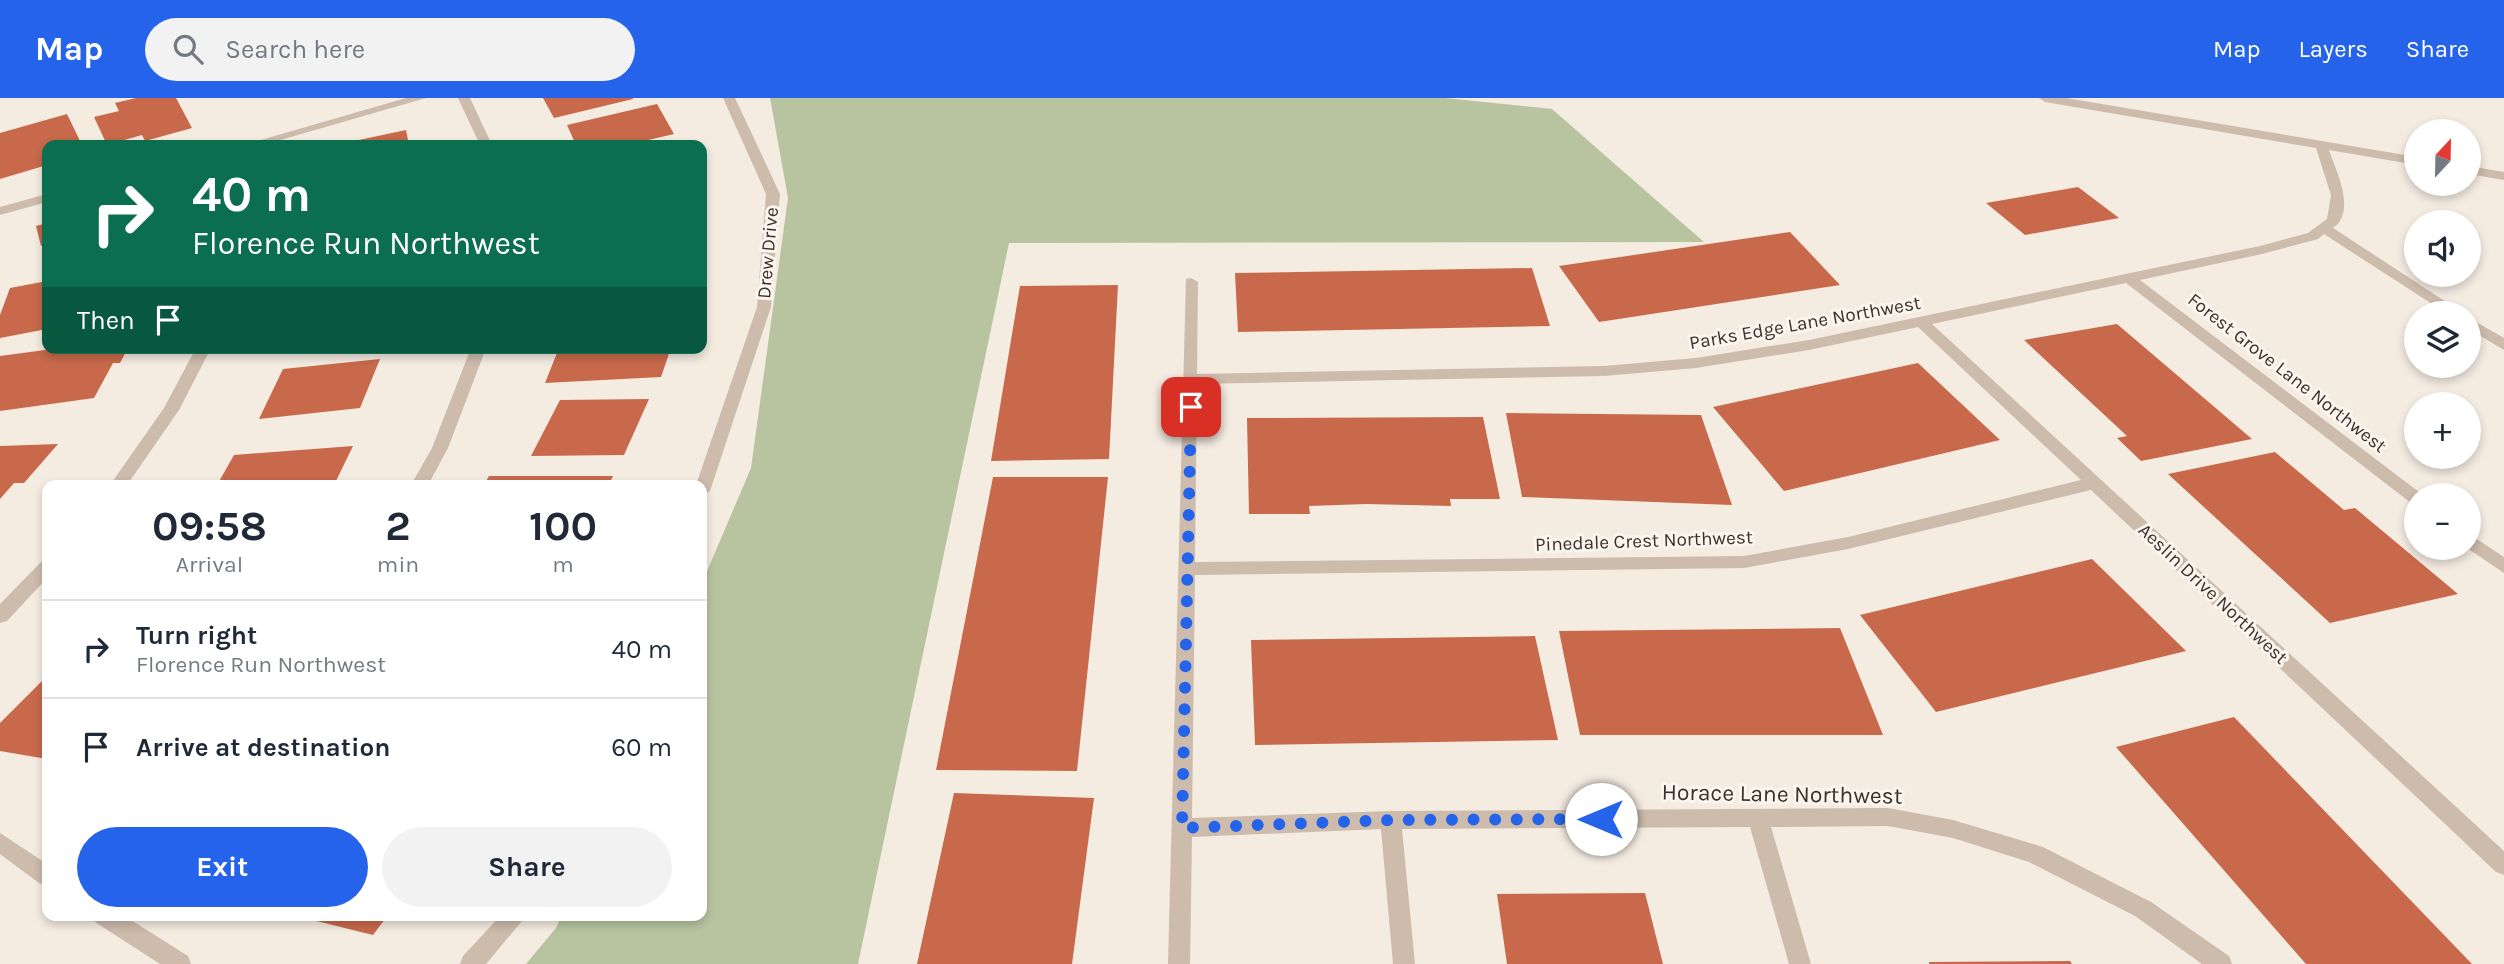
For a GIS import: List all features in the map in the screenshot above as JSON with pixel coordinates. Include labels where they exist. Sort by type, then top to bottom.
[{"type":"street","points":[[268,140],[420,98]]},
{"type":"street","points":[[464,98],[484,140]]},
{"type":"street","name":"Drew Drive","points":[[706,480],[764,307],[772,194],[729,98]]},
{"type":"street","points":[[2045,98],[2404,159]]},
{"type":"street","points":[[2321,145],[2338,195],[2334,221],[2324,228],[2437,301]]},
{"type":"street","points":[[2482,172],[2504,176]]},
{"type":"street","points":[[0,211],[42,199]]},
{"type":"street","name":"Parks Edge Lane Northwest","points":[[1192,379],[1643,368],[1696,363],[1809,345],[2131,280],[2262,250],[2313,236],[2324,228]]},
{"type":"street","name":"Forest Grove Lane Northwest","points":[[2131,280],[2404,489]]},
{"type":"street","points":[[1179,964],[1192,379],[1191,282]]},
{"type":"street","name":"Aeslin Drive Northwest","points":[[1922,322],[2504,865]]},
{"type":"street","points":[[2481,330],[2504,345]]},
{"type":"street","points":[[122,480],[171,410],[201,354]]},
{"type":"street","points":[[422,480],[440,448],[477,354]]},
{"type":"street","name":"Pinedale Crest Northwest","points":[[1187,569],[1744,562],[1848,543],[2094,483]]},
{"type":"street","points":[[2481,549],[2504,566]]},
{"type":"street","points":[[0,616],[42,572]]},
{"type":"street","name":"Horace Lane Northwest","points":[[1182,828],[1391,820],[1888,817],[1953,829],[2035,854],[2143,909],[2221,964]]},
{"type":"street","points":[[1758,818],[1800,964]]},
{"type":"street","points":[[1391,820],[1404,964]]},
{"type":"street","points":[[0,842],[42,872]]},
{"type":"street","points":[[112,921],[180,964]]},
{"type":"street","points":[[471,964],[510,921]]},
{"type":"green space","points":[[770,98],[1445,98],[1552,109],[1704,242],[1009,243],[858,964],[526,964],[559,921],[707,921],[707,571],[751,468],[788,198]]},
{"type":"building","points":[[136,98],[176,98],[192,128],[149,140],[144,140],[142,135],[124,140],[105,140],[94,117],[119,111],[115,103]]},
{"type":"building","points":[[543,98],[633,98],[633,99],[554,118]]},
{"type":"building","points":[[657,104],[674,134],[648,140],[574,140],[567,125]]},
{"type":"building","points":[[67,114],[80,140],[42,140],[42,166],[0,179],[0,133]]},
{"type":"building","points":[[406,130],[408,140],[359,140]]},
{"type":"building","points":[[2078,187],[2119,218],[2025,235],[1986,203]]},
{"type":"building","points":[[42,224],[41,246],[36,226]]},
{"type":"building","points":[[1790,232],[1840,285],[1599,322],[1559,266]]},
{"type":"building","points":[[1532,268],[1550,326],[1238,332],[1235,273]]},
{"type":"building","points":[[42,282],[42,330],[0,338],[0,315],[10,288]]},
{"type":"building","points":[[1118,285],[1109,459],[991,461],[1020,286]]},
{"type":"building","points":[[2117,324],[2252,439],[2141,461],[2117,438],[2127,436],[2024,340]]},
{"type":"building","points":[[42,350],[42,354],[125,354],[120,363],[113,363],[94,398],[0,411],[0,356]]},
{"type":"building","points":[[557,354],[669,354],[661,377],[545,383]]},
{"type":"building","points":[[380,359],[360,408],[259,419],[283,369]]},
{"type":"building","points":[[1918,363],[2000,440],[1784,491],[1713,407]]},
{"type":"building","points":[[649,399],[624,455],[531,456],[560,400]]},
{"type":"building","points":[[1506,413],[1701,415],[1732,505],[1522,497]]},
{"type":"building","points":[[1483,417],[1500,499],[1450,499],[1451,506],[1309,506],[1310,514],[1249,514],[1247,418]]},
{"type":"building","points":[[58,444],[24,483],[14,483],[0,499],[0,446]]},
{"type":"building","points":[[353,446],[336,480],[220,480],[234,455]]},
{"type":"building","points":[[2275,452],[2344,510],[2355,508],[2404,549],[2404,560],[2417,560],[2458,594],[2330,623],[2168,474]]},
{"type":"building","points":[[489,476],[613,476],[611,480],[487,480]]},
{"type":"building","points":[[993,477],[1108,477],[1077,771],[936,770]]},
{"type":"building","points":[[2092,559],[2186,651],[1936,712],[1860,615]]},
{"type":"building","points":[[1840,628],[1883,735],[1580,735],[1559,631]]},
{"type":"building","points":[[1535,636],[1558,740],[1255,745],[1251,640]]},
{"type":"building","points":[[42,681],[42,758],[0,751],[0,723]]},
{"type":"building","points":[[2234,717],[2472,964],[2306,964],[2116,747]]},
{"type":"building","points":[[954,793],[1094,798],[1072,964],[917,964]]},
{"type":"building","points":[[1645,893],[1663,964],[1507,964],[1497,894]]},
{"type":"building","points":[[316,921],[384,921],[373,935]]},
{"type":"building","points":[[2070,961],[2072,964],[1929,964],[1929,962]]},
{"type":"route","points":[[1191,407],[1182,828],[1391,820],[1601,819]]}]
